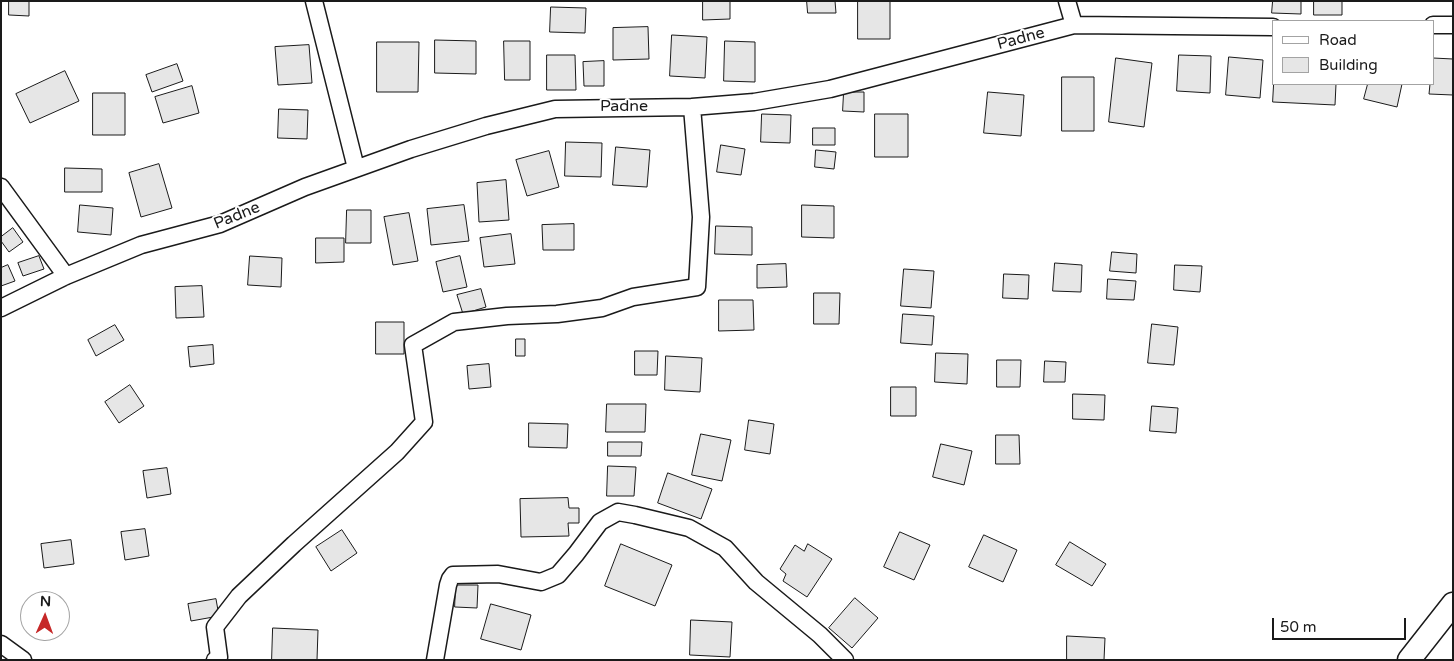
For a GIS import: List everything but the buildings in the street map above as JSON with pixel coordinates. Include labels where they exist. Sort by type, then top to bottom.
[{"type":"main road","points":[[1409,660],[1453,604]]},
{"type":"street","points":[[314,1],[356,168]]},
{"type":"street","points":[[1068,1],[1074,25]]},
{"type":"street","name":"Padne","points":[[1,308],[66,276],[141,245],[220,224],[356,168],[486,126],[555,109],[692,107],[754,102],[830,89],[1074,25],[1272,27]]},
{"type":"street","points":[[1434,25],[1453,25]]},
{"type":"street","points":[[215,660],[219,657],[215,627],[239,596],[397,452],[424,422],[414,345],[454,322],[507,316],[557,314],[602,308],[633,297],[697,287],[701,217],[692,107]]},
{"type":"street","points":[[1,187],[66,276]]},
{"type":"street","points":[[435,660],[448,585],[453,575],[498,574],[541,582],[558,575],[600,522],[618,512],[635,514],[689,528],[725,548],[756,582],[820,635],[845,660]]},
{"type":"street","points":[[1,644],[23,660]]}]
